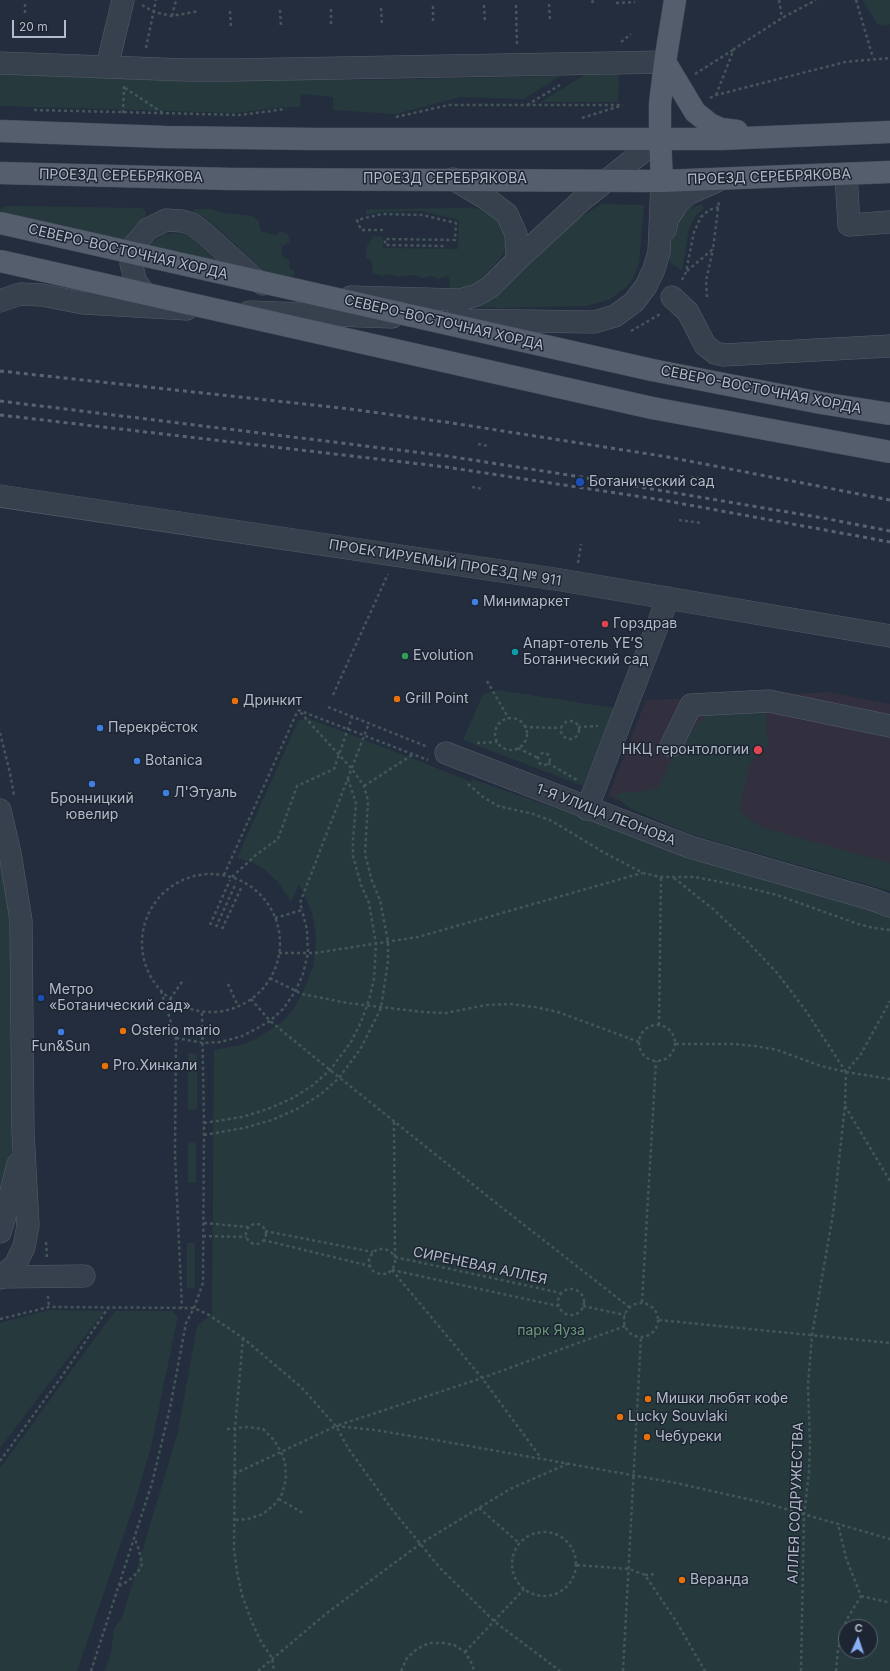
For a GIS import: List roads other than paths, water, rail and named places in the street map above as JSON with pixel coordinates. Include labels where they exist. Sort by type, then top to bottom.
[{"type":"main road","points":[[662,181],[660,104],[664,62],[675,0]]},
{"type":"main road","points":[[664,62],[691,108],[710,124],[721,129],[770,137]]},
{"type":"main road","points":[[0,131],[91,136],[308,139],[720,139],[890,132]]},
{"type":"main road","points":[[0,143],[91,136]]},
{"type":"main road","name":"ПРОЕЗД СЕРЕБРЯКОВА","points":[[0,173],[231,179],[662,181],[719,180],[890,172]]},
{"type":"main road","points":[[0,188],[79,176]]},
{"type":"main road","name":"СЕВЕРО-ВОСТОЧНАЯ ХОРДА","points":[[0,223],[652,370],[821,403],[890,414]]},
{"type":"main road","points":[[0,261],[652,408],[890,452]]},
{"type":"street","points":[[123,76],[132,2]]},
{"type":"street","points":[[0,62],[123,76],[232,70],[664,62]]},
{"type":"street","points":[[176,309],[156,302],[145,294],[136,282],[131,264],[135,244],[148,229],[166,220],[182,221],[192,224],[203,232],[255,279],[272,290],[286,293],[356,297],[460,300],[477,295],[490,287],[517,260],[606,181],[660,138]]},
{"type":"street","points":[[846,174],[849,225],[854,231],[890,222]]},
{"type":"street","points":[[453,179],[507,214],[516,234],[517,260]]},
{"type":"street","points":[[0,301],[20,294],[42,295],[83,303],[176,309],[470,321],[594,322],[614,316],[634,302],[646,286],[654,269],[660,252],[668,218],[678,203],[688,194],[719,180]]},
{"type":"street","points":[[660,252],[662,181]]},
{"type":"street","points":[[646,286],[698,297],[688,312],[705,344],[715,353],[724,355],[890,346]]},
{"type":"street","name":"ПРОЕКТИРУЕМЫЙ ПРОЕЗД № 911","points":[[0,496],[561,580],[890,636]]},
{"type":"street","points":[[587,808],[668,598]]},
{"type":"street","points":[[671,746],[691,705],[769,700],[890,726]]},
{"type":"street","name":"1-Я УЛИЦА ЛЕОНОВА","points":[[439,758],[587,808],[690,847],[871,899],[890,906]]},
{"type":"street","points":[[0,810],[12,860],[21,920],[23,1132],[28,1225],[24,1247],[15,1265],[0,1278]]},
{"type":"street","points":[[0,1232],[17,1168],[23,1132]]},
{"type":"street","points":[[0,1278],[84,1276]]},
{"type":"railway","points":[[0,371],[350,409],[452,423],[668,457],[890,500]]},
{"type":"railway","points":[[0,401],[447,456],[581,477],[823,518],[890,531]]},
{"type":"railway","points":[[0,415],[446,467],[662,500],[890,542]]},
{"type":"place","name":"Ботанический сад","points":[[580,482]]},
{"type":"place","name":"Минимаркет","points":[[475,602]]},
{"type":"place","name":"Горздрав","points":[[605,624]]},
{"type":"place","name":"Апарт-отель YE’S Ботанический сад","points":[[515,652]]},
{"type":"place","name":"Evolution","points":[[405,656]]},
{"type":"place","name":"Grill Point","points":[[397,699]]},
{"type":"place","name":"Дринкит","points":[[235,701]]},
{"type":"place","name":"Перекрёсток","points":[[100,728]]},
{"type":"place","name":"НКЦ геронтологии","points":[[758,750]]},
{"type":"place","name":"Botanica","points":[[137,761]]},
{"type":"place","name":"Бронницкий ювелир","points":[[92,784]]},
{"type":"place","name":"Л'Этуаль","points":[[166,793]]},
{"type":"place","name":"Метро «Ботанический сад»","points":[[41,998]]},
{"type":"place","name":"Osterio mario","points":[[123,1031]]},
{"type":"place","name":"Fun&Sun","points":[[61,1032]]},
{"type":"place","name":"Pro.Хинкали","points":[[105,1066]]},
{"type":"place","name":"Мишки любят кофе","points":[[648,1399]]},
{"type":"place","name":"Lucky Souvlaki","points":[[620,1417]]},
{"type":"place","name":"Чебуреки","points":[[647,1437]]},
{"type":"place","name":"Веранда","points":[[682,1580]]},
{"type":"park label","name":"парк Яуза","points":[[551,1331]]}]
